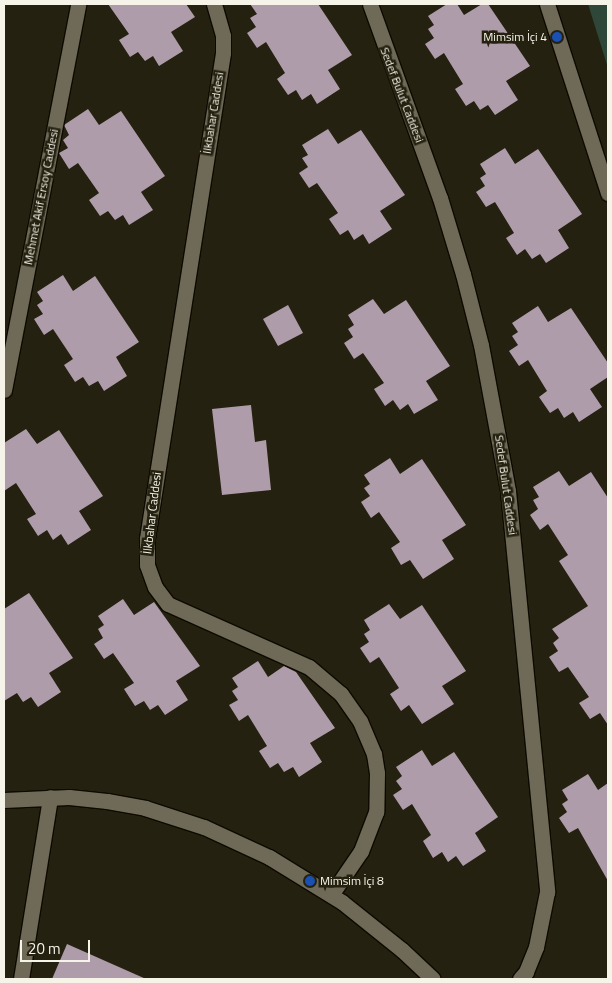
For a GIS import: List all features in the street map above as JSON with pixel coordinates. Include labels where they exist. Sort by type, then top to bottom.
[{"type":"street","name":"Mehmet Akif Ersoy Caddesi","points":[[4,390],[78,4]]},
{"type":"street","name":"İlkbahar Caddesi","points":[[214,4],[223,36],[222,53],[147,539],[147,565],[155,587],[168,604],[309,667],[341,694],[360,721],[374,754],[377,772],[376,812],[361,851],[331,895]]},
{"type":"street","name":"Sedef Bulut Caddesi","points":[[370,4],[440,198],[463,274],[481,345],[508,491],[547,892],[536,947],[526,972],[520,979]]},
{"type":"street","points":[[546,4],[608,193]]},
{"type":"street","points":[[21,979],[50,797]]},
{"type":"street","points":[[4,800],[50,797],[107,801],[182,818],[269,857],[331,895],[373,925],[433,979]]},
{"type":"green space","points":[[588,4],[608,4],[608,68]]},
{"type":"building","points":[[108,4],[186,4],[195,17],[171,32],[183,51],[159,66],[153,56],[145,61],[138,52],[130,57],[119,40],[129,34]]},
{"type":"building","points":[[250,4],[318,4],[352,55],[328,70],[340,89],[317,104],[311,94],[302,100],[296,90],[288,95],[277,79],[285,73],[266,42],[257,48],[247,33],[256,27],[250,18],[257,14]]},
{"type":"building","points":[[447,4],[457,4],[464,15],[482,4],[488,4],[530,66],[506,81],[518,100],[495,115],[488,105],[480,110],[474,101],[466,106],[455,89],[463,84],[444,53],[435,59],[425,44],[434,38],[428,29],[434,25],[428,16]]},
{"type":"building","points":[[88,109],[99,125],[121,111],[165,176],[141,192],[153,210],[129,225],[123,215],[115,220],[108,211],[100,216],[89,200],[99,193],[78,163],[69,169],[59,153],[68,148],[63,140],[69,135],[64,125]]},
{"type":"building","points":[[328,129],[338,144],[361,130],[405,195],[380,211],[392,229],[369,244],[363,234],[354,240],[348,230],[340,235],[329,219],[338,213],[317,183],[309,188],[299,173],[308,167],[302,158],[308,155],[302,145]]},
{"type":"building","points":[[505,148],[515,164],[538,149],[582,214],[558,230],[569,248],[546,263],[540,254],[532,259],[525,249],[517,255],[506,238],[514,233],[495,202],[486,207],[476,192],[485,186],[480,178],[486,174],[480,164]]},
{"type":"building","points":[[63,275],[73,291],[95,276],[139,342],[116,357],[127,376],[104,391],[98,381],[89,386],[83,377],[75,382],[64,365],[73,359],[53,329],[44,335],[34,319],[43,314],[37,305],[43,301],[37,292]]},
{"type":"building","points":[[373,299],[384,314],[406,300],[450,366],[426,381],[438,400],[414,414],[408,404],[400,410],[393,400],[385,406],[374,389],[384,383],[363,353],[354,359],[344,343],[353,337],[348,329],[354,325],[348,315]]},
{"type":"building","points":[[288,305],[303,333],[278,346],[263,319]]},
{"type":"building","points":[[538,306],[548,322],[571,308],[608,363],[608,377],[590,389],[602,407],[579,422],[573,412],[564,418],[558,408],[550,413],[539,397],[547,391],[528,360],[519,366],[509,351],[518,345],[512,336],[518,332],[512,323]]},
{"type":"building","points":[[251,405],[255,442],[266,440],[271,490],[222,495],[212,409]]},
{"type":"building","points":[[26,429],[37,444],[59,430],[103,496],[79,511],[91,530],[68,545],[61,534],[53,540],[47,530],[38,536],[27,519],[36,514],[16,483],[4,491],[4,443]]},
{"type":"building","points":[[390,458],[400,474],[422,459],[466,525],[442,540],[454,559],[423,579],[410,560],[401,565],[391,548],[400,542],[379,512],[371,518],[361,502],[370,496],[364,488],[370,484],[364,475]]},
{"type":"building","points":[[559,471],[569,486],[591,472],[608,498],[608,725],[600,713],[590,719],[579,703],[589,697],[568,667],[559,672],[549,657],[558,651],[553,643],[559,638],[552,629],[588,606],[559,561],[568,555],[548,524],[540,530],[530,515],[538,509],[533,500],[539,497],[533,487]]},
{"type":"building","points":[[29,593],[73,658],[49,673],[61,692],[38,707],[31,697],[23,702],[17,693],[4,701],[4,609]]},
{"type":"building","points":[[123,599],[134,615],[154,602],[200,666],[176,681],[188,700],[165,715],[158,705],[150,710],[144,701],[135,706],[124,689],[134,683],[113,653],[104,659],[94,644],[103,638],[98,629],[104,625],[98,616]]},
{"type":"building","points":[[389,604],[400,619],[422,605],[466,671],[442,686],[454,704],[422,724],[409,705],[401,711],[390,694],[399,688],[379,657],[370,663],[360,648],[369,642],[364,634],[370,630],[364,620]]},
{"type":"building","points":[[258,661],[268,677],[284,666],[296,672],[335,728],[310,743],[322,762],[299,777],[293,767],[284,772],[278,763],[270,768],[259,751],[267,746],[248,715],[239,721],[229,705],[238,700],[232,691],[238,687],[232,678]]},
{"type":"building","points":[[422,750],[432,766],[454,752],[498,817],[475,833],[486,851],[463,866],[456,856],[448,862],[442,852],[433,858],[423,841],[431,835],[412,804],[403,810],[393,795],[402,789],[396,781],[402,776],[396,767]]},
{"type":"building","points":[[588,774],[598,790],[608,783],[608,881],[578,828],[569,833],[559,818],[567,812],[562,804],[568,800],[562,790]]},
{"type":"building","points":[[67,944],[146,979],[52,979]]},
{"type":"place","name":"Mimsim İçi 4","points":[[557,37]]},
{"type":"place","name":"Mimsim İçi 8","points":[[310,881]]}]
